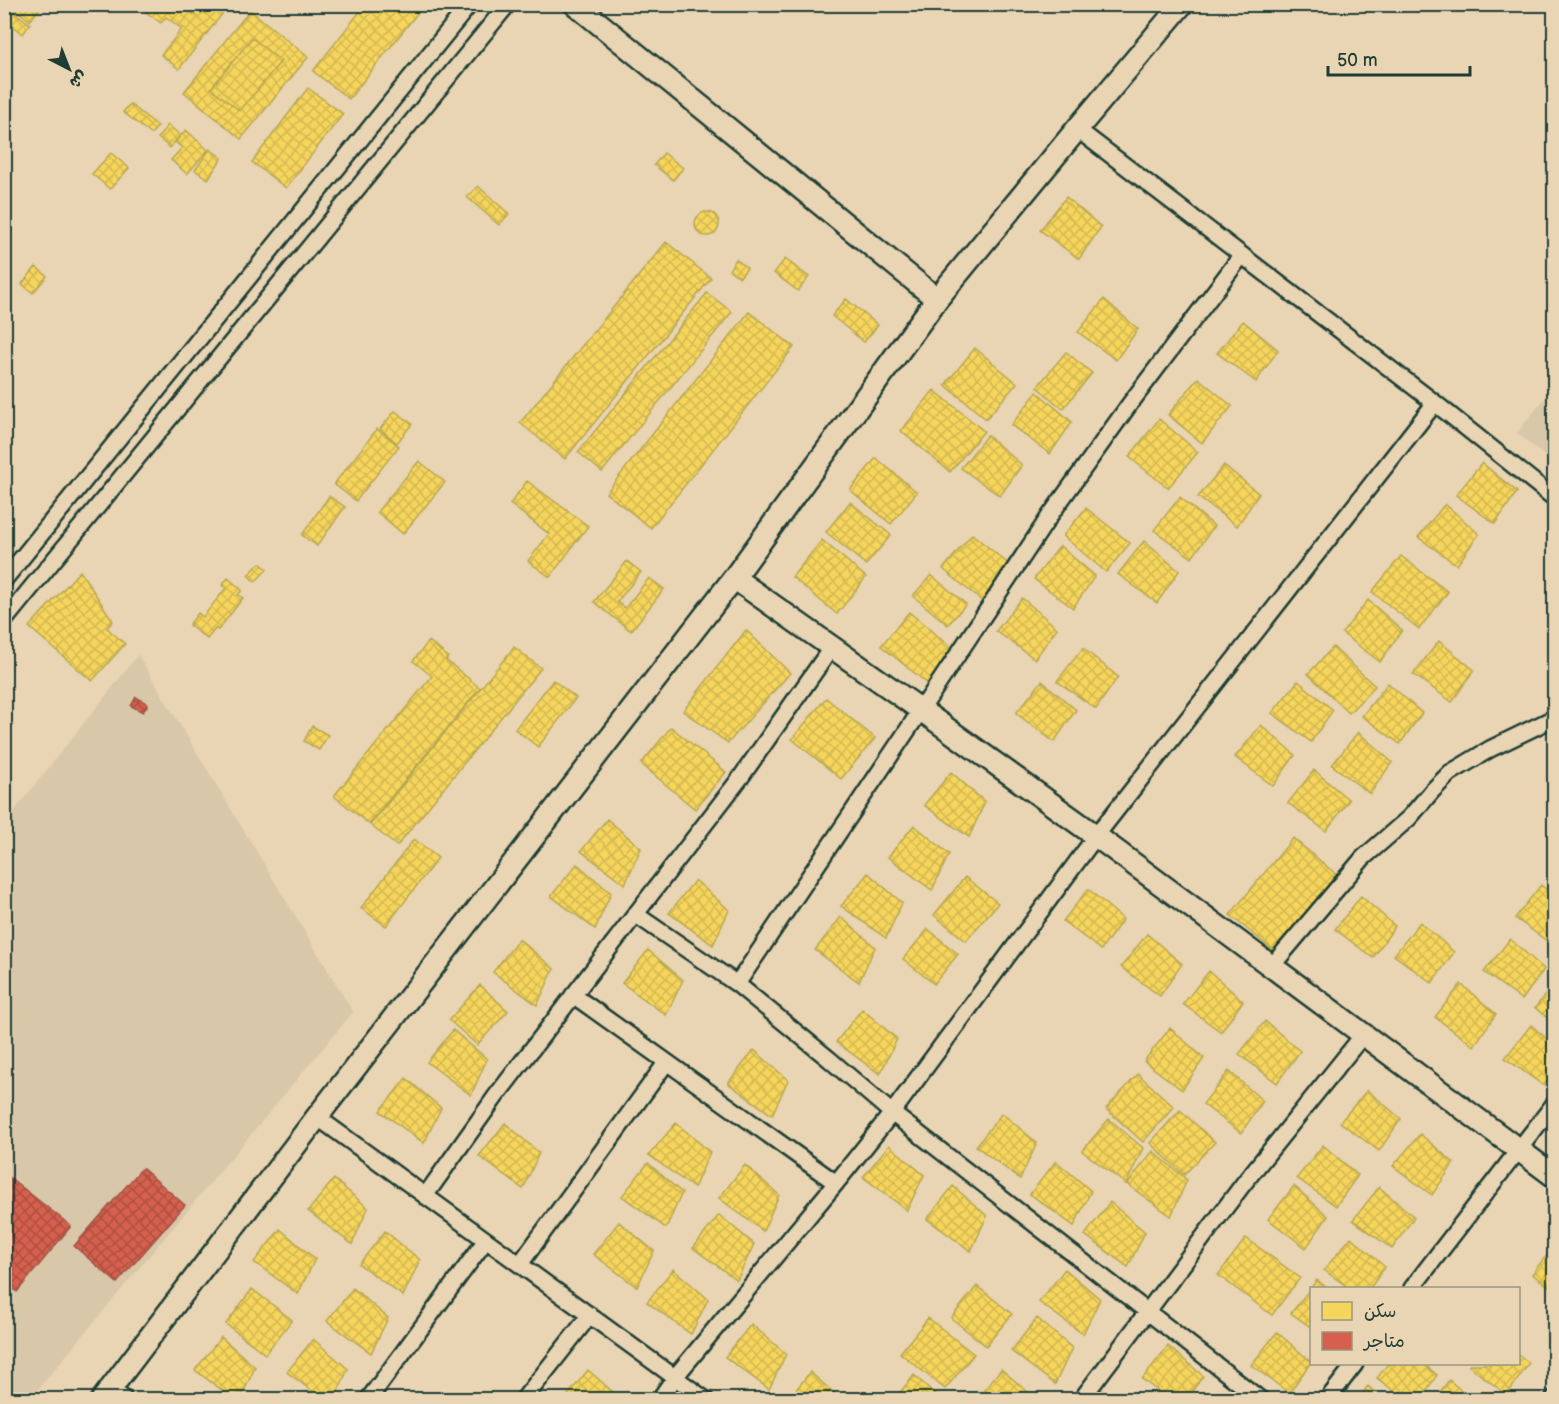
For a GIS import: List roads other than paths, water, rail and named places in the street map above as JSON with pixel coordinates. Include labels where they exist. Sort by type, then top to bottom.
[{"type":"street","points":[[4,580],[470,4]]},
{"type":"street","points":[[4,621],[508,4]]},
{"type":"street","points":[[575,4],[938,299]]},
{"type":"street","points":[[113,1396],[318,1117],[734,578],[938,299],[1182,4]]},
{"type":"street","points":[[1077,129],[1435,403],[1554,498]]},
{"type":"street","points":[[737,984],[1051,514],[1129,405],[1242,255]]},
{"type":"street","points":[[659,1400],[675,1377],[892,1113],[1096,836],[1435,403]]},
{"type":"street","points":[[734,578],[1096,836],[1554,1176]]},
{"type":"street","points":[[425,1196],[496,1096],[741,777],[832,647]]},
{"type":"street","points":[[1270,967],[1363,858],[1409,818],[1450,773],[1490,749],[1554,718]]},
{"type":"street","points":[[635,914],[737,984],[892,1113],[1261,1400]]},
{"type":"street","points":[[573,995],[836,1183]]},
{"type":"street","points":[[1081,1400],[1244,1183],[1362,1035]]},
{"type":"street","points":[[520,1264],[666,1063]]},
{"type":"street","points":[[1413,1287],[1554,1104]]},
{"type":"street","points":[[318,1117],[706,1400]]},
{"type":"street","points":[[368,1400],[486,1240]]},
{"type":"street","points":[[523,1400],[590,1315]]},
{"type":"street","points":[[1327,1400],[1354,1365]]}]
